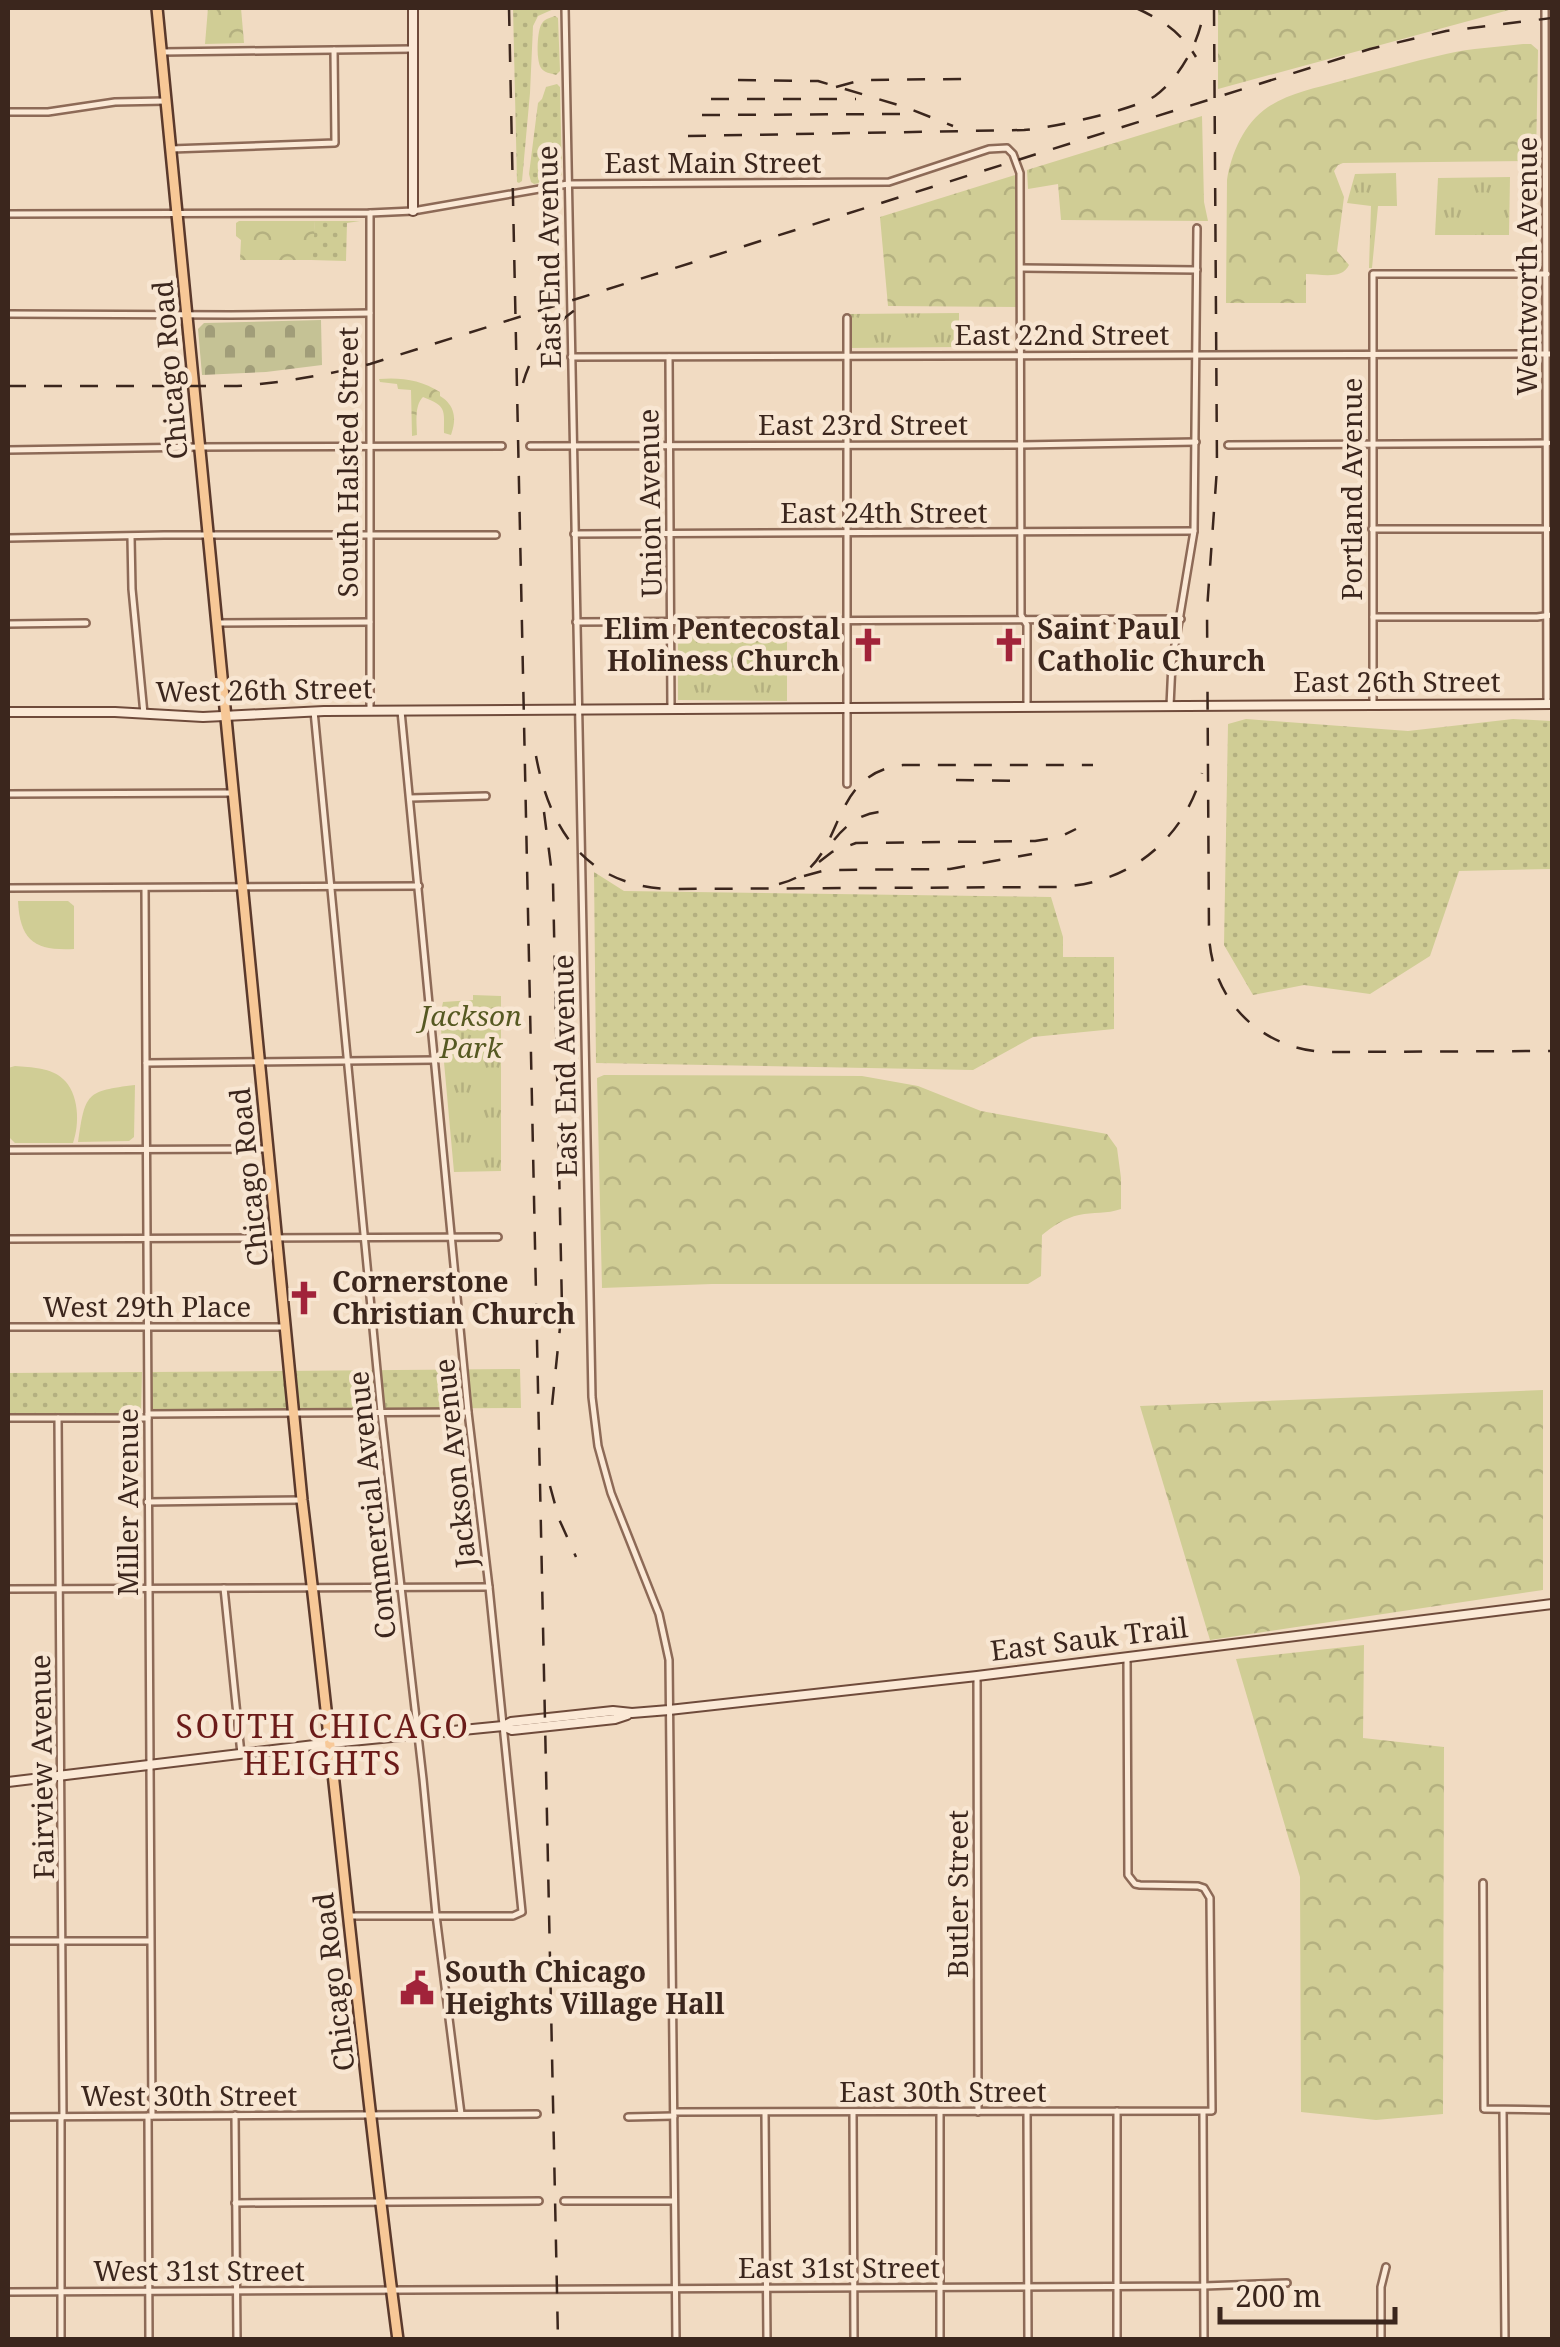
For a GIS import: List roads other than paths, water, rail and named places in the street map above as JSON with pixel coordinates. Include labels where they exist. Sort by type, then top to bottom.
[{"type":"main road","name":"Chicago Road","points":[[158,8],[302,1500],[398,2340]]},
{"type":"street","points":[[413,8],[413,211]]},
{"type":"street","name":"East End Avenue","points":[[565,8],[592,1398],[598,1446],[611,1492],[659,1614],[669,1660],[674,2114]]},
{"type":"street","name":"Wentworth Avenue","points":[[1545,8],[1550,704]]},
{"type":"street","points":[[171,149],[334,143],[334,50]]},
{"type":"street","points":[[162,52],[412,50]]},
{"type":"street","points":[[8,112],[48,112],[115,102],[166,100]]},
{"type":"street","name":"East Main Street","points":[[8,214],[370,213],[413,211],[568,184],[889,182],[988,149],[1007,148],[1020,173],[1021,268]]},
{"type":"street","name":"South Halsted Street","points":[[370,213],[370,710]]},
{"type":"street","points":[[1170,706],[1172,663],[1194,530],[1197,228]]},
{"type":"street","points":[[1027,708],[1027,625],[1021,615],[1021,268],[1197,270]]},
{"type":"street","name":"Portland Avenue","points":[[1373,704],[1372,274],[1547,274]]},
{"type":"street","points":[[8,314],[370,313]]},
{"type":"street","points":[[846,318],[848,784]]},
{"type":"street","name":"East 22nd Street","points":[[571,357],[1550,354]]},
{"type":"street","name":"Union Avenue","points":[[669,356],[671,708]]},
{"type":"street","name":"East 23rd Street","points":[[530,446],[1196,442]]},
{"type":"street","points":[[1228,444],[1548,442]]},
{"type":"street","points":[[8,450],[502,446]]},
{"type":"street","points":[[1372,530],[1548,529]]},
{"type":"street","name":"East 24th Street","points":[[574,534],[1194,530]]},
{"type":"street","points":[[8,538],[496,535]]},
{"type":"street","points":[[131,537],[144,714]]},
{"type":"street","points":[[1372,616],[1550,616]]},
{"type":"street","points":[[576,622],[1180,619]]},
{"type":"street","points":[[216,623],[370,622]]},
{"type":"street","points":[[8,624],[86,623]]},
{"type":"street","name":"East 26th Street","points":[[522,709],[1550,704]]},
{"type":"street","name":"West 26th Street","points":[[8,712],[183,717],[522,709]]},
{"type":"street","name":"Jackson Avenue","points":[[401,710],[468,1412],[522,1912],[513,1916],[436,1915]]},
{"type":"street","name":"Commercial Avenue","points":[[314,711],[381,1412],[460,2114]]},
{"type":"street","points":[[8,794],[232,793]]},
{"type":"street","points":[[410,798],[486,796]]},
{"type":"street","points":[[8,888],[419,886]]},
{"type":"street","name":"Miller Avenue","points":[[145,888],[150,1766],[148,2340]]},
{"type":"street","points":[[146,1063],[435,1060]]},
{"type":"street","points":[[8,1150],[268,1149]]},
{"type":"street","points":[[8,1239],[498,1237]]},
{"type":"street","name":"West 29th Place","points":[[8,1327],[286,1327]]},
{"type":"street","points":[[8,1418],[468,1412]]},
{"type":"street","name":"Fairview Avenue","points":[[58,1418],[62,2340]]},
{"type":"street","points":[[147,1502],[302,1500]]},
{"type":"street","points":[[8,1589],[489,1587]]},
{"type":"street","points":[[224,1588],[241,1754]]},
{"type":"street","name":"East Sauk Trail","points":[[8,1782],[503,1726],[511,1722],[542,1722],[614,1711],[669,1710],[977,1676],[1552,1604]]},
{"type":"street","name":"East 30th Street","points":[[628,2116],[1212,2111],[1210,1898],[1198,1886],[1140,1885],[1128,1875],[1127,1658]]},
{"type":"street","name":"Butler Street","points":[[977,1676],[978,2112]]},
{"type":"street","points":[[1483,1883],[1484,2110],[1552,2110]]},
{"type":"street","points":[[348,1916],[436,1915]]},
{"type":"street","points":[[8,1941],[150,1941]]},
{"type":"street","points":[[1503,2110],[1504,2340]]},
{"type":"street","points":[[1203,2111],[1204,2340]]},
{"type":"street","points":[[1026,2112],[1028,2340]]},
{"type":"street","points":[[1117,2112],[1117,2340]]},
{"type":"street","points":[[765,2113],[767,2340]]},
{"type":"street","points":[[853,2113],[854,2340]]},
{"type":"street","points":[[940,2113],[940,2340]]},
{"type":"street","points":[[372,2114],[538,2114]]},
{"type":"street","name":"West 30th Street","points":[[8,2117],[372,2114]]},
{"type":"street","points":[[674,2114],[676,2340]]},
{"type":"street","points":[[235,2116],[237,2340]]},
{"type":"street","points":[[235,2202],[539,2201]]},
{"type":"street","points":[[564,2201],[674,2201]]},
{"type":"street","points":[[1381,2340],[1381,2287],[1386,2267]]},
{"type":"street","name":"East 31st Street","points":[[392,2289],[1287,2283]]},
{"type":"street","name":"West 31st Street","points":[[8,2292],[392,2289]]},
{"type":"railway","points":[[509,8],[558,2340]]},
{"type":"railway","points":[[1136,8],[1170,28],[1196,57]]},
{"type":"railway","points":[[688,136],[1024,130],[1092,118],[1144,101],[1164,88],[1188,56],[1204,8]]},
{"type":"railway","points":[[1214,8],[1217,468],[1207,610],[1212,959],[1219,980],[1243,1016],[1279,1041],[1301,1048],[1324,1052],[1552,1051]]},
{"type":"railway","points":[[8,386],[237,386],[287,381],[370,364],[1370,49],[1446,31],[1552,18]]},
{"type":"railway","points":[[836,87],[862,80],[962,79]]},
{"type":"railway","points":[[738,80],[818,81],[953,126]]},
{"type":"railway","points":[[711,99],[856,99]]},
{"type":"railway","points":[[702,115],[902,114]]},
{"type":"railway","points":[[523,383],[547,337],[564,318],[586,303]]},
{"type":"railway","points":[[536,756],[551,808],[576,849],[615,877],[668,889],[1081,885],[1128,869],[1166,839],[1181,820],[1202,773]]},
{"type":"railway","points":[[779,884],[802,874],[817,860],[859,785],[877,772],[903,765],[1093,765]]},
{"type":"railway","points":[[956,780],[1025,781]]},
{"type":"railway","points":[[544,812],[553,882],[562,1308],[551,1415]]},
{"type":"railway","points":[[834,840],[854,821],[879,812]]},
{"type":"railway","points":[[819,862],[856,843],[1035,841],[1060,837],[1076,829]]},
{"type":"railway","points":[[804,876],[826,870],[950,869],[1032,854]]},
{"type":"railway","points":[[550,1486],[576,1557]]},
{"type":"place","name":"Elim Pentecostal Holiness Church","points":[[868,645]]},
{"type":"place","name":"Saint Paul Catholic Church","points":[[1009,645]]},
{"type":"place","name":"Cornerstone Christian Church","points":[[304,1298]]},
{"type":"place","name":"South Chicago Heights Village Hall","points":[[417,1988]]},
{"type":"district","name":"SOUTH CHICAGO HEIGHTS","points":[[323,1746]]},
{"type":"park label","name":"Jackson Park","points":[[471,1032]]}]
